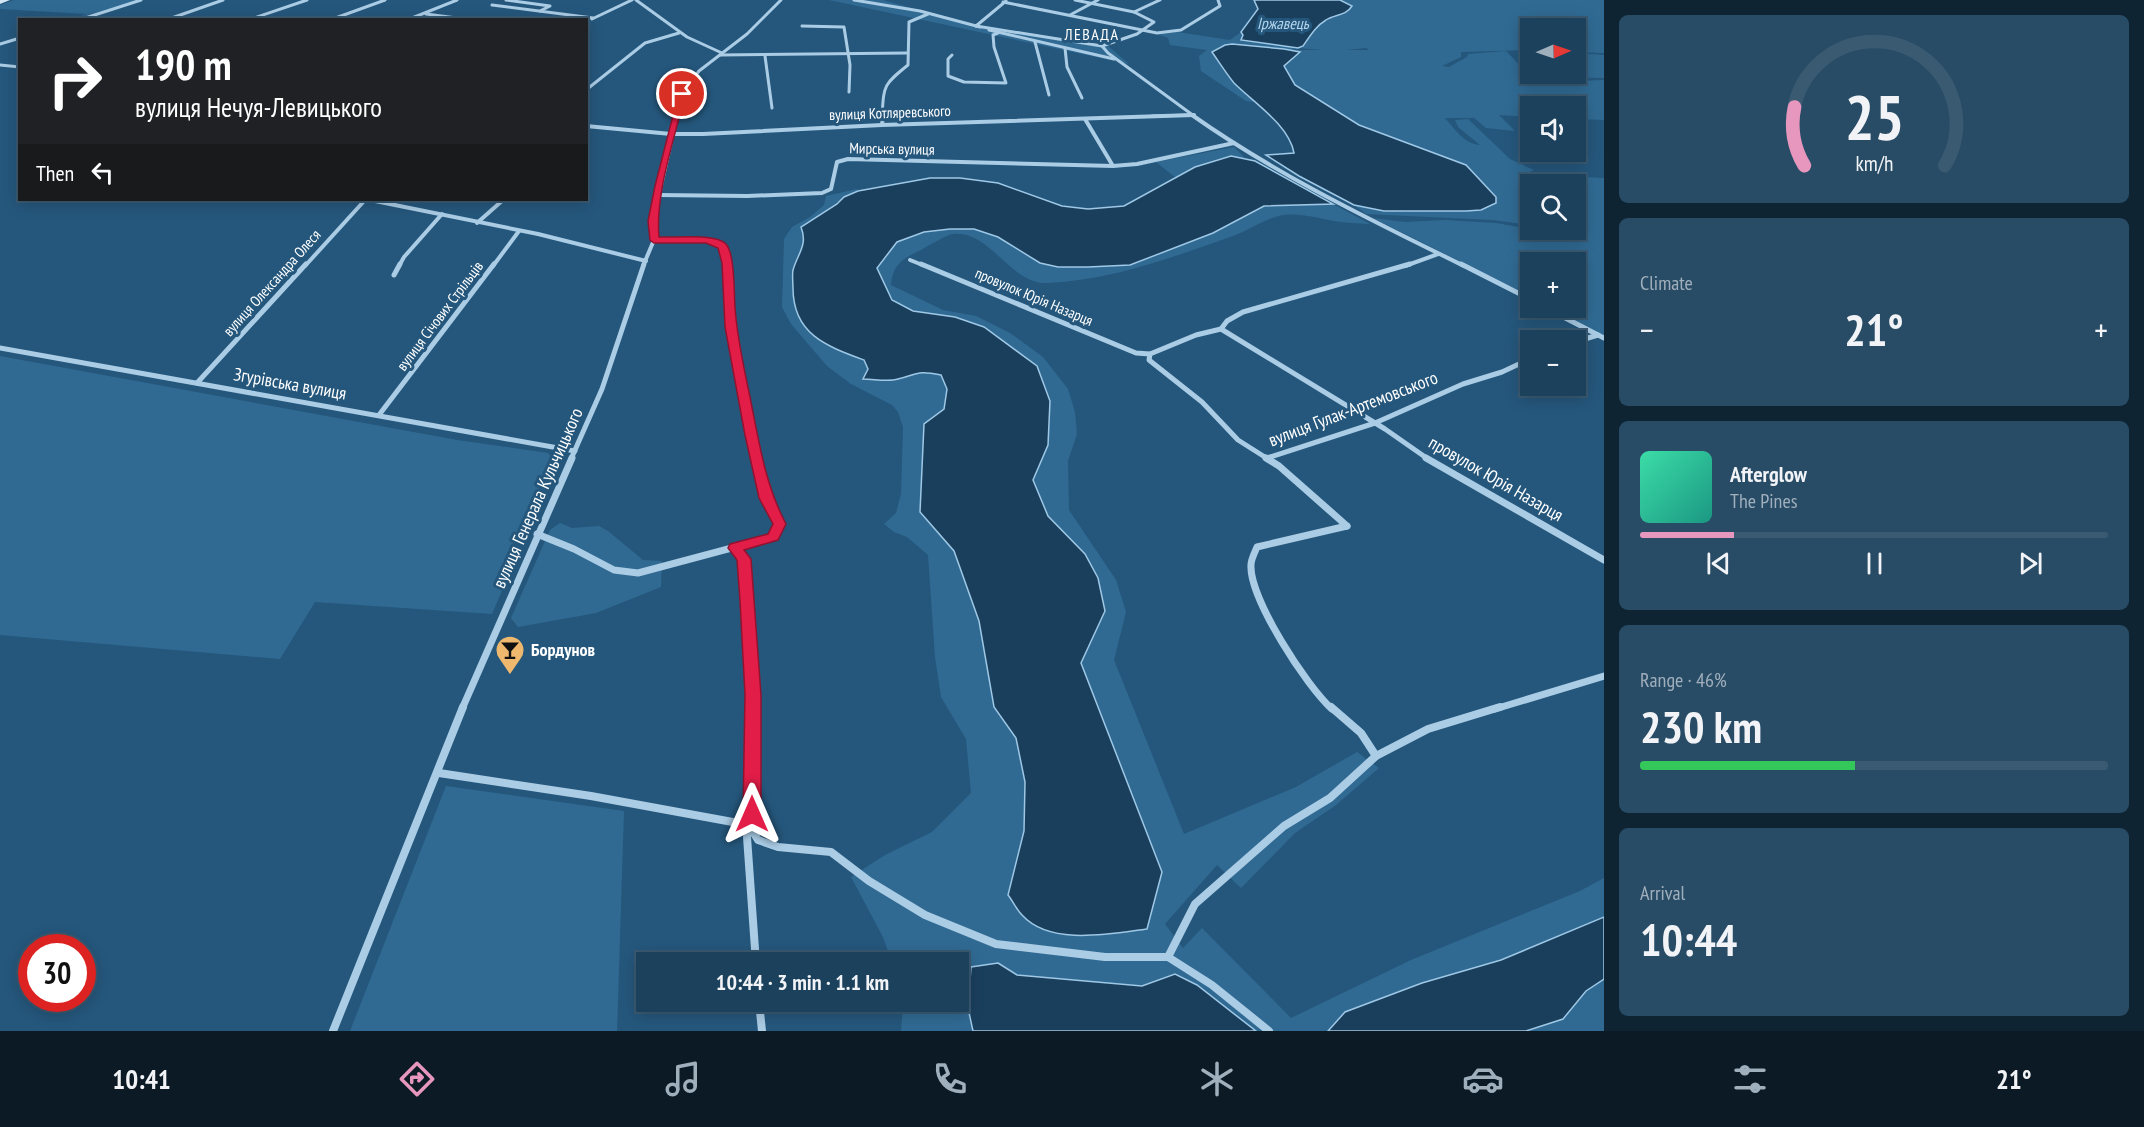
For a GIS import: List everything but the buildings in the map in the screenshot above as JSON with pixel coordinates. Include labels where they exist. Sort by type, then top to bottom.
[{"type":"street","points":[[0,2],[7,0]]},
{"type":"street","points":[[85,18],[141,0]]},
{"type":"street","points":[[172,18],[223,0]]},
{"type":"street","points":[[254,18],[307,0]]},
{"type":"street","points":[[336,18],[385,0]]},
{"type":"street","points":[[412,18],[457,0]]},
{"type":"street","points":[[506,0],[550,6],[540,11]]},
{"type":"street","points":[[588,20],[634,0],[700,46],[721,54],[765,56],[907,53]]},
{"type":"street","name":"вулиця Генерала Кульчицького","points":[[333,1031],[439,773],[469,692],[602,389],[632,302],[637,280],[654,240],[653,221],[671,134],[682,94],[699,71],[747,34],[781,0]]},
{"type":"street","points":[[854,0],[929,14],[998,33],[1118,60]]},
{"type":"street","points":[[976,26],[993,14],[1004,1],[1009,0]]},
{"type":"street","points":[[976,26],[1102,46],[1144,31],[1154,22],[1134,12],[1075,0]]},
{"type":"street","points":[[1069,15],[1098,0]]},
{"type":"street","points":[[1134,12],[1160,0]]},
{"type":"street","points":[[1004,1],[1156,33],[1181,30],[1220,6],[1218,0]]},
{"type":"street","points":[[492,5],[593,18]]},
{"type":"street","points":[[422,14],[455,18]]},
{"type":"street","points":[[882,125],[884,87],[890,79],[908,65],[909,22],[929,14]]},
{"type":"street","points":[[802,26],[844,27],[849,55],[849,92]]},
{"type":"street","points":[[588,88],[645,44],[656,38],[680,33]]},
{"type":"street","points":[[952,55],[948,59],[948,76],[964,82],[1005,83],[994,47],[993,35],[998,33]]},
{"type":"street","points":[[0,44],[18,39]]},
{"type":"street","points":[[1035,42],[1049,95]]},
{"type":"street","points":[[1102,46],[1118,60],[1234,143],[1364,217],[1520,294]]},
{"type":"street","points":[[1065,48],[1067,66],[1082,98]]},
{"type":"street","points":[[765,56],[772,108]]},
{"type":"street","points":[[0,65],[18,67]]},
{"type":"street","name":"вулиця Котляревського","points":[[588,126],[671,134],[1194,115]]},
{"type":"street","points":[[1085,119],[1113,166]]},
{"type":"street","name":"Мирська вулиця","points":[[658,195],[822,194],[831,189],[837,162],[848,159],[1113,166],[1137,164],[1234,143]]},
{"type":"street","name":"вулиця Олександра Олеся","points":[[197,383],[364,201]]},
{"type":"street","points":[[375,201],[519,231],[646,261]]},
{"type":"street","points":[[477,223],[502,201]]},
{"type":"street","points":[[394,275],[404,257],[442,214]]},
{"type":"street","name":"вулиця Січових Стрільців","points":[[379,415],[519,231]]},
{"type":"street","points":[[537,534],[574,549],[614,570],[638,573],[773,537],[779,524],[766,498],[730,327],[723,247],[716,242],[654,240]]},
{"type":"street","points":[[1266,458],[1238,440],[1202,402],[1149,360],[1150,354],[1196,335],[1221,329],[1227,321],[1244,312],[1422,261],[1438,254]]},
{"type":"street","name":"провулок Юрія Назарця","points":[[910,260],[1136,353],[1150,354]]},
{"type":"street","points":[[1565,318],[1601,337]]},
{"type":"street","name":"провулок Юрія Назарця","points":[[1221,329],[1383,426],[1434,464],[1555,530],[1604,560]]},
{"type":"street","points":[[1586,340],[1601,337]]},
{"type":"street","name":"Згурівська вулиця","points":[[0,348],[575,451]]},
{"type":"street","name":"вулиця Гулак-Артемовського","points":[[1266,458],[1375,423],[1463,384],[1502,372],[1520,364]]},
{"type":"street","name":"вулиця Гулак-Артемовського","points":[[1266,458],[1279,466],[1347,526],[1257,547],[1251,565],[1257,590],[1287,654],[1323,701],[1361,733],[1376,756]]},
{"type":"street","points":[[735,548],[744,559],[753,695],[752,814],[747,837],[755,952]]},
{"type":"street","points":[[1168,957],[1195,903],[1284,826],[1330,798],[1376,756],[1428,729],[1604,676]]},
{"type":"street","points":[[439,773],[591,796],[749,825],[758,840],[778,846],[831,852],[868,880],[925,915],[996,944],[1105,957],[1168,957],[1212,985],[1269,1031]]},
{"type":"street","points":[[760,1012],[762,1031]]},
{"type":"shaded area","points":[[14,0],[140,0],[77,18],[86,14],[0,9],[0,5]]},
{"type":"shaded area","points":[[829,0],[883,0],[966,23],[1108,46],[1129,64]]},
{"type":"shaded area","points":[[1340,0],[1604,0],[1604,53],[1586,52],[1586,18],[1520,18],[1520,50],[1461,52],[1461,57],[1442,66],[1449,67],[1467,57],[1468,54],[1506,51],[1520,65],[1520,84],[1586,84],[1586,80],[1604,80],[1604,120],[1586,119],[1586,96],[1520,96],[1520,116],[1499,115],[1515,131],[1486,128],[1474,118],[1445,118],[1464,139],[1480,145],[1458,127],[1455,120],[1468,119],[1510,159],[1534,170],[1520,174],[1520,224],[1493,220],[1366,214],[1354,205],[1384,211],[1481,210],[1474,175],[1466,165],[1359,125],[1295,85],[1284,66],[1299,52],[1232,44],[1213,52],[1227,75],[1255,100],[1253,102],[1246,101],[1201,71],[1199,56],[1207,50],[1170,45],[1168,38],[1158,34],[1177,32],[1230,40],[1241,32],[1243,35],[1241,40],[1291,47],[1295,50],[1323,50],[1298,48],[1303,46],[1320,25],[1344,13],[1346,3]],"holes":[[[1366,48],[1369,50],[1346,50]]]},
{"type":"shaded area","points":[[1586,54],[1604,55],[1604,78],[1586,78]]},
{"type":"shaded area","points":[[1234,147],[1245,158],[1218,159],[1176,178],[1156,162]]},
{"type":"shaded area","points":[[1586,177],[1604,178],[1604,336],[1570,318],[1586,318],[1586,252],[1520,252],[1520,291],[1373,218],[1405,222],[1445,220],[1496,223],[1520,227],[1520,240],[1586,240],[1586,230],[1589,229],[1586,226]]},
{"type":"shaded area","points":[[857,189],[858,191],[801,227],[803,244],[793,272],[793,288],[794,304],[805,327],[825,343],[864,360],[868,369],[863,378],[890,380],[927,373],[941,375],[947,389],[944,409],[924,424],[921,512],[954,551],[979,621],[994,707],[1016,738],[1025,782],[1024,831],[1008,895],[1091,936],[1146,929],[1162,872],[1081,663],[1105,611],[1085,554],[1048,516],[1033,480],[1048,445],[955,317],[916,311],[896,302],[882,283],[877,268],[897,242],[924,232],[950,229],[974,229],[998,237],[1040,263],[1058,267],[1130,265],[1213,233],[1264,206],[1333,204],[1370,224],[1339,222],[1303,215],[1284,215],[1271,218],[1233,236],[1142,266],[1096,277],[1048,283],[1022,276],[979,240],[966,235],[953,234],[904,259],[896,267],[891,285],[943,310],[976,316],[1010,333],[1043,357],[1068,389],[1075,412],[1077,434],[1068,461],[1069,510],[1116,580],[1126,612],[1114,660],[1184,834],[1296,787],[1357,752],[1379,768],[1336,805],[1295,833],[1241,888],[1217,865],[1165,924],[1183,948],[1202,928],[1291,1018],[1411,960],[1580,891],[1604,878],[1604,917],[1501,960],[1422,983],[1345,1012],[1328,1031],[1256,1031],[1197,985],[1175,974],[1142,986],[1017,975],[998,963],[969,1006],[969,952],[888,952],[883,937],[851,877],[885,855],[932,832],[971,793],[966,739],[941,697],[935,657],[928,555],[907,537],[894,532],[884,524],[896,513],[901,494],[903,427],[898,412],[892,405],[851,384],[827,366],[791,324],[782,307],[784,239],[792,227],[810,217],[824,205],[826,196]]},
{"type":"shaded area","points":[[0,356],[457,440],[548,453],[556,463],[492,614],[315,602],[280,659],[0,635]]},
{"type":"shaded area","points":[[560,523],[572,528],[599,526],[643,560],[662,561],[661,587],[596,613],[518,627],[511,618],[550,530]]},
{"type":"shaded area","points":[[446,786],[624,811],[617,1031],[350,1031]]},
{"type":"shaded area","points":[[1604,979],[1604,1031],[1526,1031],[1563,1019],[1586,991]]},
{"type":"shaded area","points":[[902,1012],[969,1012],[973,1031],[901,1031]]},
{"type":"water","name":"Іржавець","points":[[1254,0],[1340,0],[1352,6],[1347,12],[1322,22],[1303,46],[1298,48],[1241,40],[1243,35],[1241,32],[1258,9]]},
{"type":"water","points":[[1232,44],[1300,52],[1284,66],[1295,85],[1359,125],[1466,165],[1496,197],[1496,203],[1481,210],[1384,211],[1354,205],[1299,176],[1266,155],[1294,153],[1291,143],[1278,124],[1234,83],[1212,52]]},
{"type":"water","points":[[1231,156],[1255,161],[1333,204],[1264,206],[1213,233],[1130,265],[1058,267],[1040,263],[998,237],[974,229],[950,229],[924,232],[897,242],[877,268],[892,300],[913,311],[955,317],[984,327],[1037,366],[1050,401],[1048,445],[1033,480],[1048,516],[1085,554],[1098,578],[1105,611],[1081,663],[1162,872],[1147,929],[1081,936],[1048,931],[1034,925],[1022,915],[1008,895],[1024,831],[1025,782],[1016,738],[994,707],[979,621],[954,551],[920,512],[924,424],[944,409],[947,389],[941,375],[927,373],[890,380],[863,379],[868,369],[864,360],[825,343],[805,327],[794,304],[793,288],[793,270],[803,244],[801,227],[844,197],[858,191],[930,178],[960,178],[998,183],[1062,206],[1088,209],[1124,206],[1195,167]]},
{"type":"water","points":[[1604,917],[1604,979],[1586,991],[1563,1019],[1526,1031],[1328,1031],[1345,1012],[1422,983],[1501,960]]},
{"type":"water","points":[[998,963],[1017,975],[1142,986],[1175,974],[1197,985],[1256,1031],[973,1031],[969,1012],[971,967]]},
{"type":"place","name":"Бордунов","points":[[510,676]]},
{"type":"district","name":"ЛЕВАДА","points":[[1092,34]]},
{"type":"route","points":[[682,94],[659,186],[653,221],[654,240],[716,242],[723,247],[730,327],[766,498],[779,524],[773,537],[735,548],[744,559],[747,601],[753,695],[752,814]]}]
